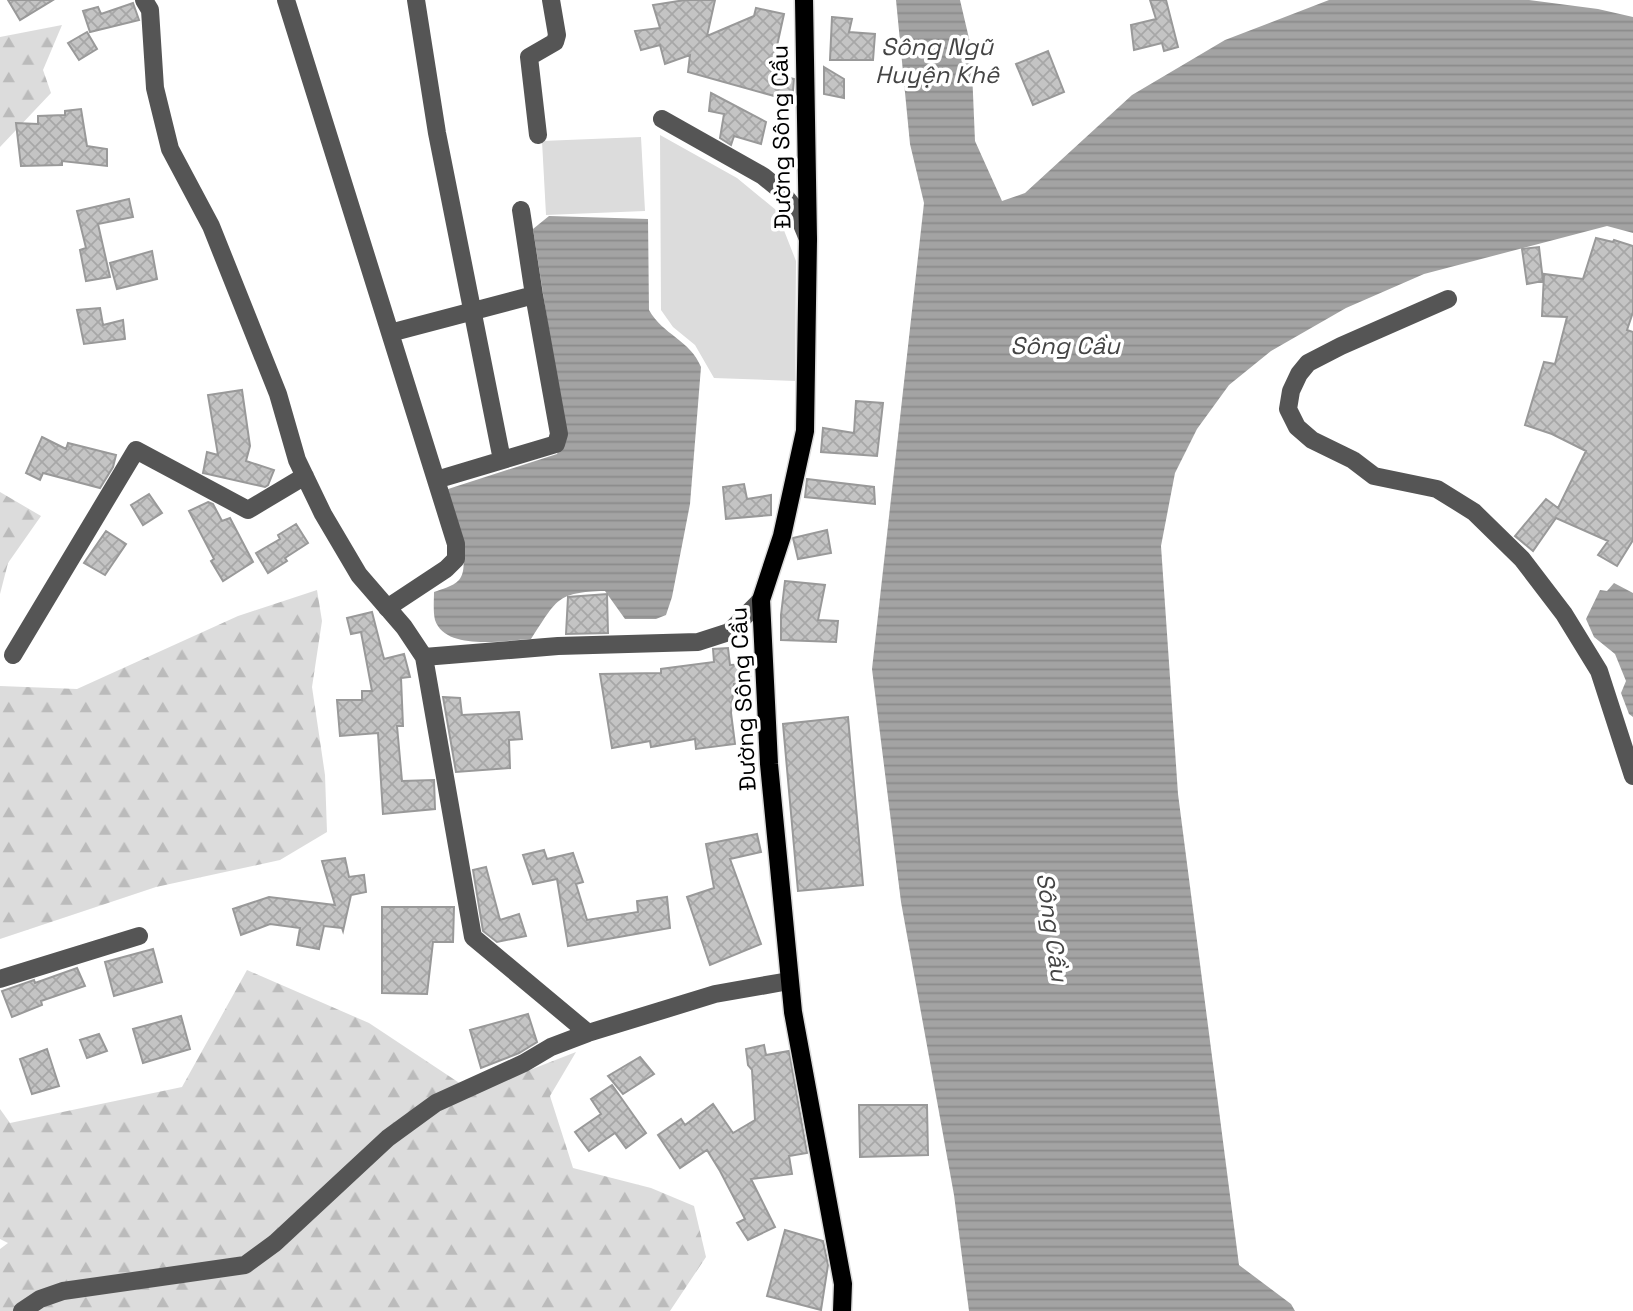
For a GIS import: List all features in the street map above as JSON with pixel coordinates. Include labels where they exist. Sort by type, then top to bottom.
[{"type":"main road","name":"Đường Sông Cầu","points":[[804,0],[808,239],[805,431],[782,536],[761,600],[769,764],[789,981],[843,1284],[842,1311]]},
{"type":"street","points":[[144,0],[150,10],[155,88],[170,149],[211,226],[278,394],[297,460],[323,514],[359,575],[404,626],[424,657],[473,937],[588,1033]]},
{"type":"street","points":[[286,0],[456,544],[456,559],[446,569],[387,608]]},
{"type":"street","points":[[416,0],[437,133],[502,460]]},
{"type":"street","points":[[538,135],[529,57],[555,42],[557,35],[551,0]]},
{"type":"street","points":[[662,119],[763,176],[779,189],[796,210],[808,239]]},
{"type":"street","points":[[436,480],[556,444],[559,434],[521,210]]},
{"type":"street","points":[[390,333],[534,295]]},
{"type":"street","points":[[1448,299],[1362,336],[1308,363],[1298,374],[1288,409],[1297,427],[1312,440],[1353,460],[1374,476],[1437,489],[1475,512],[1522,558],[1564,614],[1599,671],[1633,776]]},
{"type":"street","points":[[13,655],[136,450],[248,510],[305,476]]},
{"type":"street","points":[[424,657],[558,646],[698,642],[729,632],[761,600]]},
{"type":"street","points":[[0,979],[139,936]]},
{"type":"street","points":[[22,1311],[63,1291],[245,1265],[275,1243],[416,1116],[436,1103],[524,1063],[551,1047],[588,1033],[715,994],[789,981]]},
{"type":"green space","points":[[62,25],[43,70],[51,93],[0,147],[0,37]]},
{"type":"green space","points":[[660,135],[737,178],[776,210],[796,261],[795,381],[714,378],[695,345],[673,327],[661,310]]},
{"type":"green space","points":[[641,137],[645,211],[546,215],[542,141]]},
{"type":"green space","points":[[0,492],[41,516],[8,563],[0,594]]},
{"type":"green space","points":[[317,590],[322,621],[312,687],[325,775],[327,832],[280,860],[156,887],[0,939],[0,686],[77,689],[238,616]]},
{"type":"green space","points":[[247,970],[369,1023],[473,1092],[576,1052],[550,1096],[573,1168],[651,1188],[694,1206],[706,1257],[670,1311],[0,1311],[0,1249],[8,1243],[0,1239],[0,1109],[10,1123],[182,1087]]},
{"type":"water","name":"Sông Cầu","points":[[896,0],[960,0],[971,47],[975,141],[1002,201],[1025,193],[1132,95],[1225,40],[1329,0],[1529,0],[1598,9],[1633,17],[1633,233],[1607,226],[1424,274],[1346,308],[1271,351],[1229,385],[1197,429],[1175,473],[1161,546],[1178,794],[1239,1265],[1291,1304],[1295,1311],[969,1311],[954,1195],[901,902],[872,669],[924,203],[910,144]]},
{"type":"water","points":[[549,216],[648,219],[649,310],[661,326],[690,350],[701,367],[690,504],[672,597],[666,615],[656,619],[625,619],[605,591],[576,593],[567,596],[553,607],[531,639],[493,642],[464,640],[451,637],[441,630],[434,617],[434,592],[459,580],[464,562],[460,537],[445,490],[557,454],[565,435],[533,229]]},
{"type":"water","points":[[1614,583],[1633,593],[1633,717],[1629,714],[1621,693],[1626,681],[1615,654],[1594,637],[1586,619],[1600,590],[1607,591]]},
{"type":"building","points":[[8,0],[53,0],[20,20]]},
{"type":"building","points":[[685,0],[715,0],[707,36],[754,16],[756,8],[784,14],[771,73],[794,79],[792,101],[688,72],[690,55],[665,64],[660,45],[641,50],[635,31],[660,28],[653,5]]},
{"type":"building","points":[[1150,0],[1166,0],[1178,47],[1164,51],[1162,43],[1134,50],[1131,25],[1156,19]]},
{"type":"building","points":[[133,3],[139,20],[90,32],[83,11],[98,7],[101,14]]},
{"type":"building","points":[[832,17],[852,19],[849,32],[875,34],[873,60],[830,60]]},
{"type":"building","points":[[87,32],[97,49],[79,60],[68,43]]},
{"type":"building","points":[[1048,51],[1064,92],[1033,105],[1016,64]]},
{"type":"building","points":[[824,67],[844,79],[844,98],[824,94]]},
{"type":"building","points":[[711,93],[766,122],[761,144],[734,136],[731,145],[720,138],[724,114],[709,111]]},
{"type":"building","points":[[81,109],[87,146],[107,149],[107,166],[62,161],[62,165],[21,166],[16,123],[38,124],[38,116],[65,115],[65,111]]},
{"type":"building","points":[[129,199],[133,217],[98,224],[110,277],[86,281],[80,250],[86,248],[77,211]]},
{"type":"building","points":[[1596,238],[1633,246],[1633,312],[1627,330],[1633,332],[1633,540],[1617,566],[1598,555],[1608,541],[1556,518],[1533,551],[1515,536],[1546,499],[1558,508],[1586,451],[1552,434],[1525,425],[1544,362],[1555,364],[1567,317],[1542,316],[1544,274],[1583,279]]},
{"type":"building","points":[[1539,247],[1543,281],[1527,284],[1522,249]]},
{"type":"building","points":[[152,251],[157,279],[117,289],[110,263]]},
{"type":"building","points":[[100,308],[103,325],[123,320],[125,339],[84,344],[77,310]]},
{"type":"building","points":[[242,390],[250,446],[246,461],[274,470],[265,487],[203,473],[207,452],[218,455],[208,395]]},
{"type":"building","points":[[856,401],[883,403],[877,456],[821,452],[823,428],[854,433]]},
{"type":"building","points":[[42,437],[66,449],[68,443],[116,455],[113,467],[100,488],[43,473],[40,480],[26,473]]},
{"type":"building","points":[[807,479],[874,487],[875,504],[805,497]]},
{"type":"building","points":[[744,484],[747,499],[771,495],[771,515],[726,519],[723,487]]},
{"type":"building","points":[[149,494],[162,513],[143,525],[131,505]]},
{"type":"building","points":[[208,502],[213,504],[222,521],[230,518],[253,562],[223,581],[189,511]]},
{"type":"building","points":[[296,524],[308,543],[268,573],[256,553],[280,539],[278,535]]},
{"type":"building","points":[[827,530],[831,553],[798,559],[793,538]]},
{"type":"building","points":[[106,531],[126,544],[105,575],[84,563]]},
{"type":"building","points":[[785,581],[825,585],[818,620],[838,621],[836,642],[781,640]]},
{"type":"building","points":[[607,594],[608,633],[566,634],[568,597]]},
{"type":"building","points":[[372,612],[384,659],[404,654],[410,677],[401,678],[403,726],[397,726],[402,781],[434,780],[435,809],[383,814],[378,733],[340,736],[337,700],[362,700],[362,691],[372,691],[361,632],[351,634],[347,618]]},
{"type":"building","points":[[728,648],[730,665],[750,664],[751,683],[734,684],[731,713],[735,744],[696,749],[695,739],[651,747],[650,741],[612,748],[600,674],[661,673],[661,669],[714,662],[713,649]]},
{"type":"building","points":[[443,697],[460,698],[462,715],[519,712],[522,739],[509,740],[510,768],[456,772]]},
{"type":"building","points":[[848,717],[863,885],[798,891],[783,724]]},
{"type":"building","points":[[757,834],[761,852],[730,859],[761,944],[710,965],[687,897],[714,888],[706,844]]},
{"type":"building","points":[[544,850],[547,859],[573,853],[583,882],[576,884],[587,920],[638,912],[637,901],[667,897],[670,928],[568,946],[557,879],[533,884],[523,855]]},
{"type":"building","points":[[345,858],[349,877],[364,875],[366,892],[351,895],[343,931],[342,928],[324,926],[319,949],[297,945],[300,928],[270,924],[241,935],[233,909],[269,897],[335,905],[322,861]]},
{"type":"building","points":[[486,867],[500,920],[519,914],[526,936],[497,942],[483,931],[473,870]]},
{"type":"building","points":[[382,907],[454,907],[453,942],[433,942],[427,994],[382,993]]},
{"type":"building","points":[[153,949],[162,982],[114,996],[105,962]]},
{"type":"building","points":[[77,968],[85,986],[41,1001],[42,1005],[12,1017],[2,991]]},
{"type":"building","points":[[528,1014],[537,1042],[519,1053],[481,1068],[470,1030]]},
{"type":"building","points":[[181,1016],[190,1049],[143,1063],[133,1029]]},
{"type":"building","points":[[99,1034],[107,1051],[87,1058],[80,1040]]},
{"type":"building","points":[[764,1045],[766,1055],[789,1051],[807,1153],[789,1156],[792,1174],[751,1179],[775,1227],[748,1240],[737,1223],[745,1219],[707,1150],[680,1168],[658,1135],[681,1119],[685,1125],[713,1104],[733,1133],[755,1120],[752,1070],[748,1065],[746,1049]]},
{"type":"building","points":[[47,1049],[59,1086],[32,1094],[20,1059]]},
{"type":"building","points":[[640,1057],[654,1074],[623,1094],[608,1076]]},
{"type":"building","points":[[612,1085],[646,1133],[626,1148],[615,1133],[589,1151],[575,1132],[601,1114],[591,1099]]},
{"type":"building","points":[[859,1105],[927,1105],[928,1155],[860,1157]]},
{"type":"building","points":[[785,1230],[823,1241],[828,1265],[821,1310],[767,1296]]},
{"type":"water label","name":"Sông Ngũ Huyện Khê","points":[[937,61]]}]
